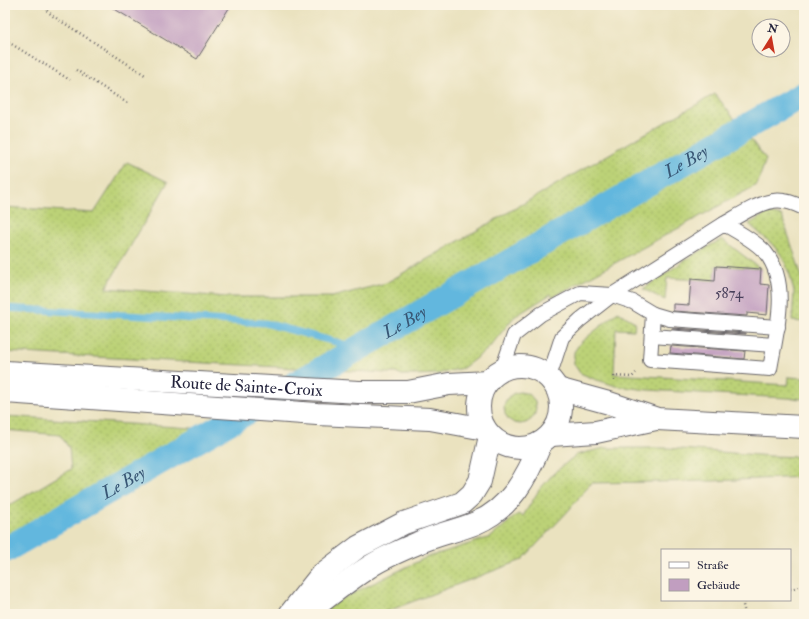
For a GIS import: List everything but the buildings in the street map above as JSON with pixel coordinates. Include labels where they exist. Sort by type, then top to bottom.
[{"type":"main road","points":[[657,419],[553,383],[538,370],[526,366],[514,366],[495,376],[483,390],[479,405],[481,419],[488,432],[502,444],[514,448],[528,448],[546,439],[596,432],[657,419],[804,427]]},
{"type":"main road","name":"Route de Sainte-Croix","points":[[5,372],[359,392],[408,392],[495,376]]},
{"type":"main road","points":[[306,614],[370,566],[420,542],[475,524],[491,516],[505,505],[529,470],[546,439],[558,425],[562,413],[562,401],[553,383]]},
{"type":"main road","name":"Route de Sainte-Croix","points":[[5,392],[317,414],[430,419],[488,432]]},
{"type":"main road","points":[[290,614],[321,575],[358,547],[404,523],[462,503],[472,494],[480,481],[488,432]]},
{"type":"lane","points":[[553,383],[562,337],[580,320],[612,295],[724,224],[754,207],[774,200],[795,204],[804,208]]},
{"type":"lane","points":[[653,314],[650,360],[770,369],[778,326],[779,294],[776,270],[765,252],[724,224]]},
{"type":"lane","points":[[495,376],[514,335],[541,314],[580,293],[612,295],[633,302],[653,314],[670,319],[778,326]]},
{"type":"lane","points":[[652,336],[774,345]]},
{"type":"path","points":[[41,5],[53,16],[145,75]]},
{"type":"path","points":[[5,40],[70,80]]},
{"type":"path","points":[[76,70],[127,103]]},
{"type":"path","points":[[613,387],[614,376],[632,378],[650,360]]},
{"type":"path","points":[[791,589],[804,586]]},
{"type":"path","points":[[745,601],[743,605],[745,614]]},
{"type":"green space","points":[[715,94],[766,159],[757,185],[553,297],[551,294],[514,317],[488,349],[463,368],[437,374],[402,375],[398,373],[5,352],[5,207],[94,213],[127,162],[168,182],[106,288],[227,297],[332,297],[386,283]]},
{"type":"green space","points":[[768,213],[782,216],[804,283],[804,322],[792,321],[794,292],[790,275],[783,257],[772,244],[749,224]]},
{"type":"green space","points":[[722,239],[761,269],[716,266],[715,281],[667,278],[665,300],[643,289],[690,257]]},
{"type":"green space","points":[[618,312],[635,322],[634,330],[616,329],[614,374],[788,385],[789,377],[804,378],[804,399],[647,390],[616,386],[580,373],[574,364],[574,352],[580,343]]},
{"type":"green space","points":[[517,392],[523,392],[533,399],[536,408],[535,414],[529,421],[523,424],[517,424],[507,417],[504,411],[504,405],[511,395]]},
{"type":"green space","points":[[5,416],[207,429],[5,545],[5,508],[71,469],[69,448],[60,435],[5,430]]},
{"type":"green space","points":[[604,448],[668,448],[804,457],[804,477],[713,481],[591,483],[569,510],[522,560],[380,614],[318,614],[345,597],[425,558],[491,537],[518,514],[523,516],[539,490],[554,473],[576,455]]},
{"type":"waterway","name":"Le Bey","points":[[5,550],[804,94]]},
{"type":"waterway","points":[[5,308],[265,323],[358,348]]}]
